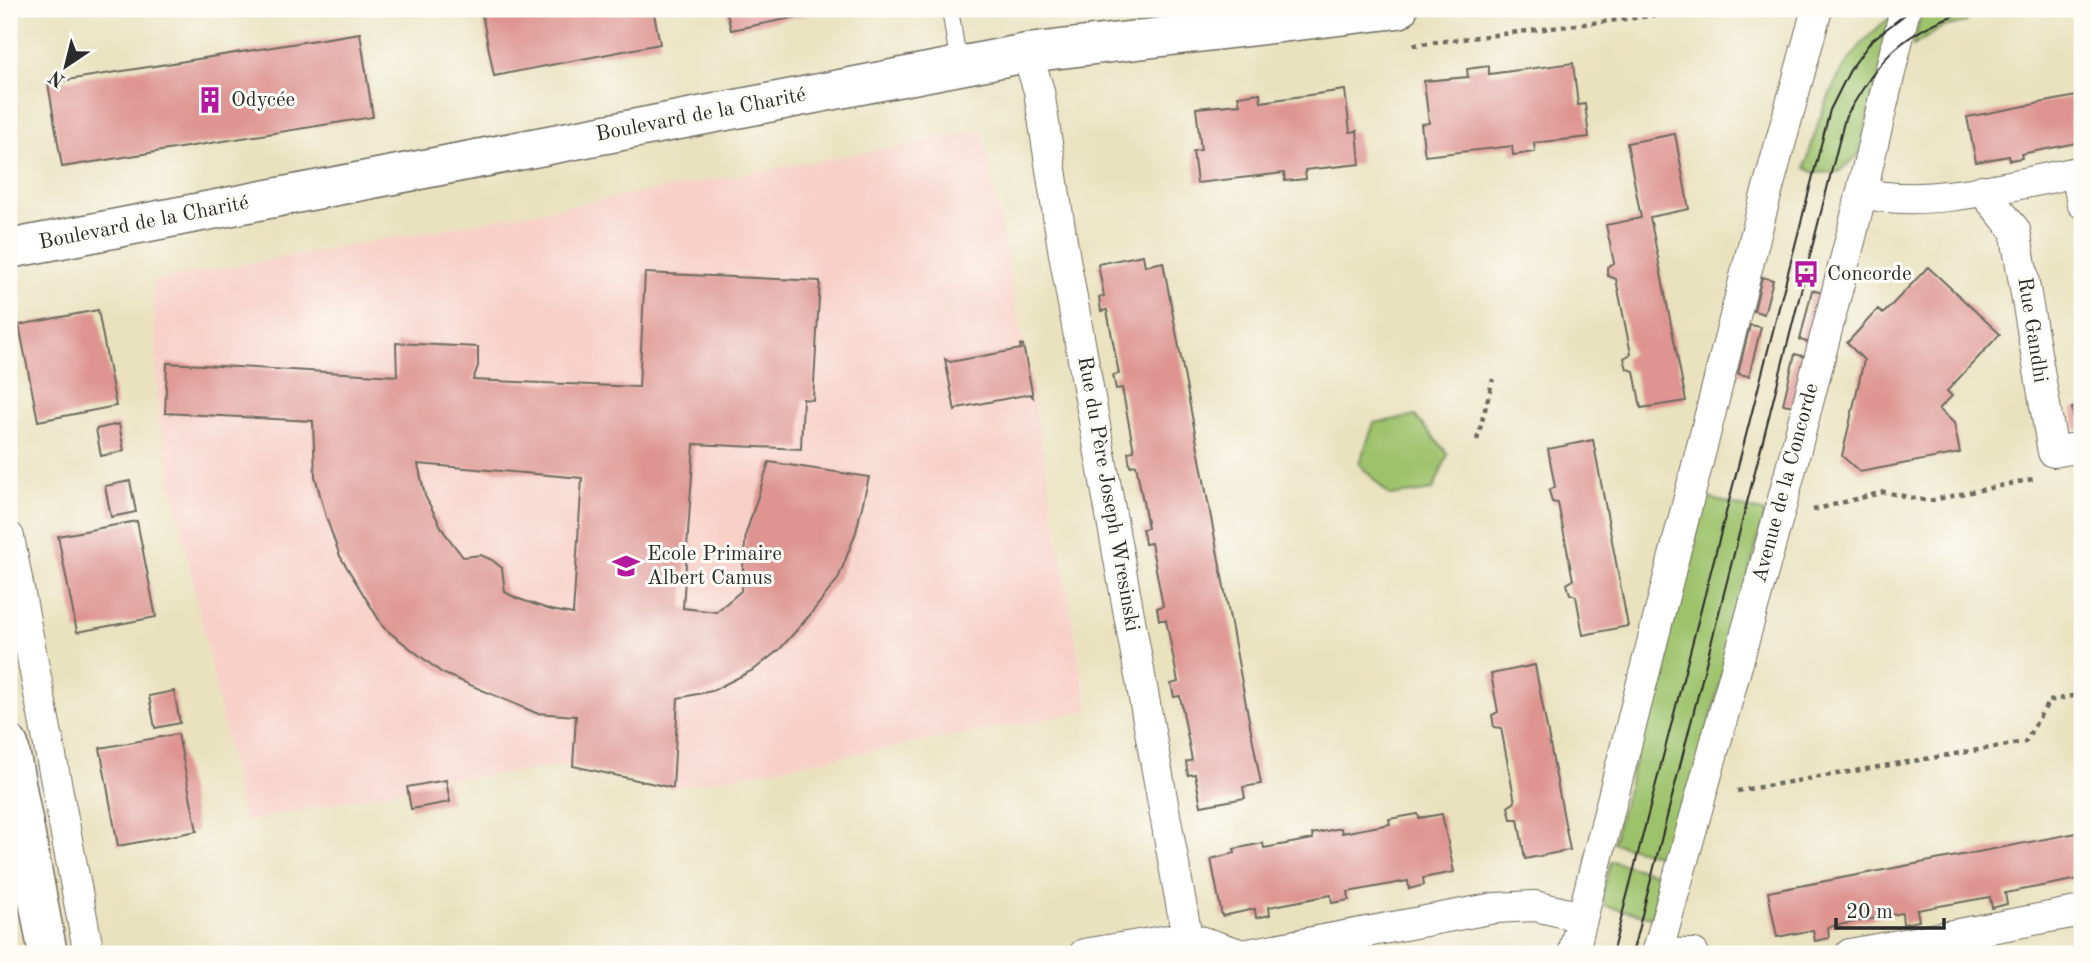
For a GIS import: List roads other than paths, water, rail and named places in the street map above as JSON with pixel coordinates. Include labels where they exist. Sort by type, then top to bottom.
[{"type":"street","name":"Boulevard de la Charité","points":[[9,249],[1027,52],[1398,9]]},
{"type":"street","points":[[1573,954],[1762,210],[1817,9]]},
{"type":"street","name":"Avenue de la Concorde","points":[[1657,953],[1782,503],[1862,193],[1905,9]]},
{"type":"street","name":"Rue du Père Joseph Wresinski","points":[[1027,52],[1038,91],[1063,248],[1187,937]]},
{"type":"street","points":[[1862,193],[1883,198],[1982,190],[2079,172],[2082,203]]},
{"type":"street","name":"Rue Gandhi","points":[[1982,190],[2015,230],[2053,452],[2082,447]]},
{"type":"street","points":[[9,537],[89,954]]},
{"type":"street","points":[[9,746],[48,954]]},
{"type":"street","points":[[1248,954],[1495,908],[1535,906],[1582,917]]},
{"type":"street","points":[[1866,953],[2082,911]]},
{"type":"street","points":[[1084,954],[1187,937],[1240,954]]},
{"type":"street","points":[[1657,953],[1694,954]]},
{"type":"lane","points":[[950,9],[958,66]]},
{"type":"tram line","points":[[1612,954],[1830,110],[1850,70],[1871,41],[1912,9]]},
{"type":"tram line","points":[[1632,954],[1845,118],[1870,78],[1895,49],[1927,27],[1971,9]]},
{"type":"place","name":"Odycée","points":[[210,100]]},
{"type":"place","name":"Concorde","points":[[1806,274]]},
{"type":"place","name":"Ecole Primaire Albert Camus","points":[[626,566]]}]
